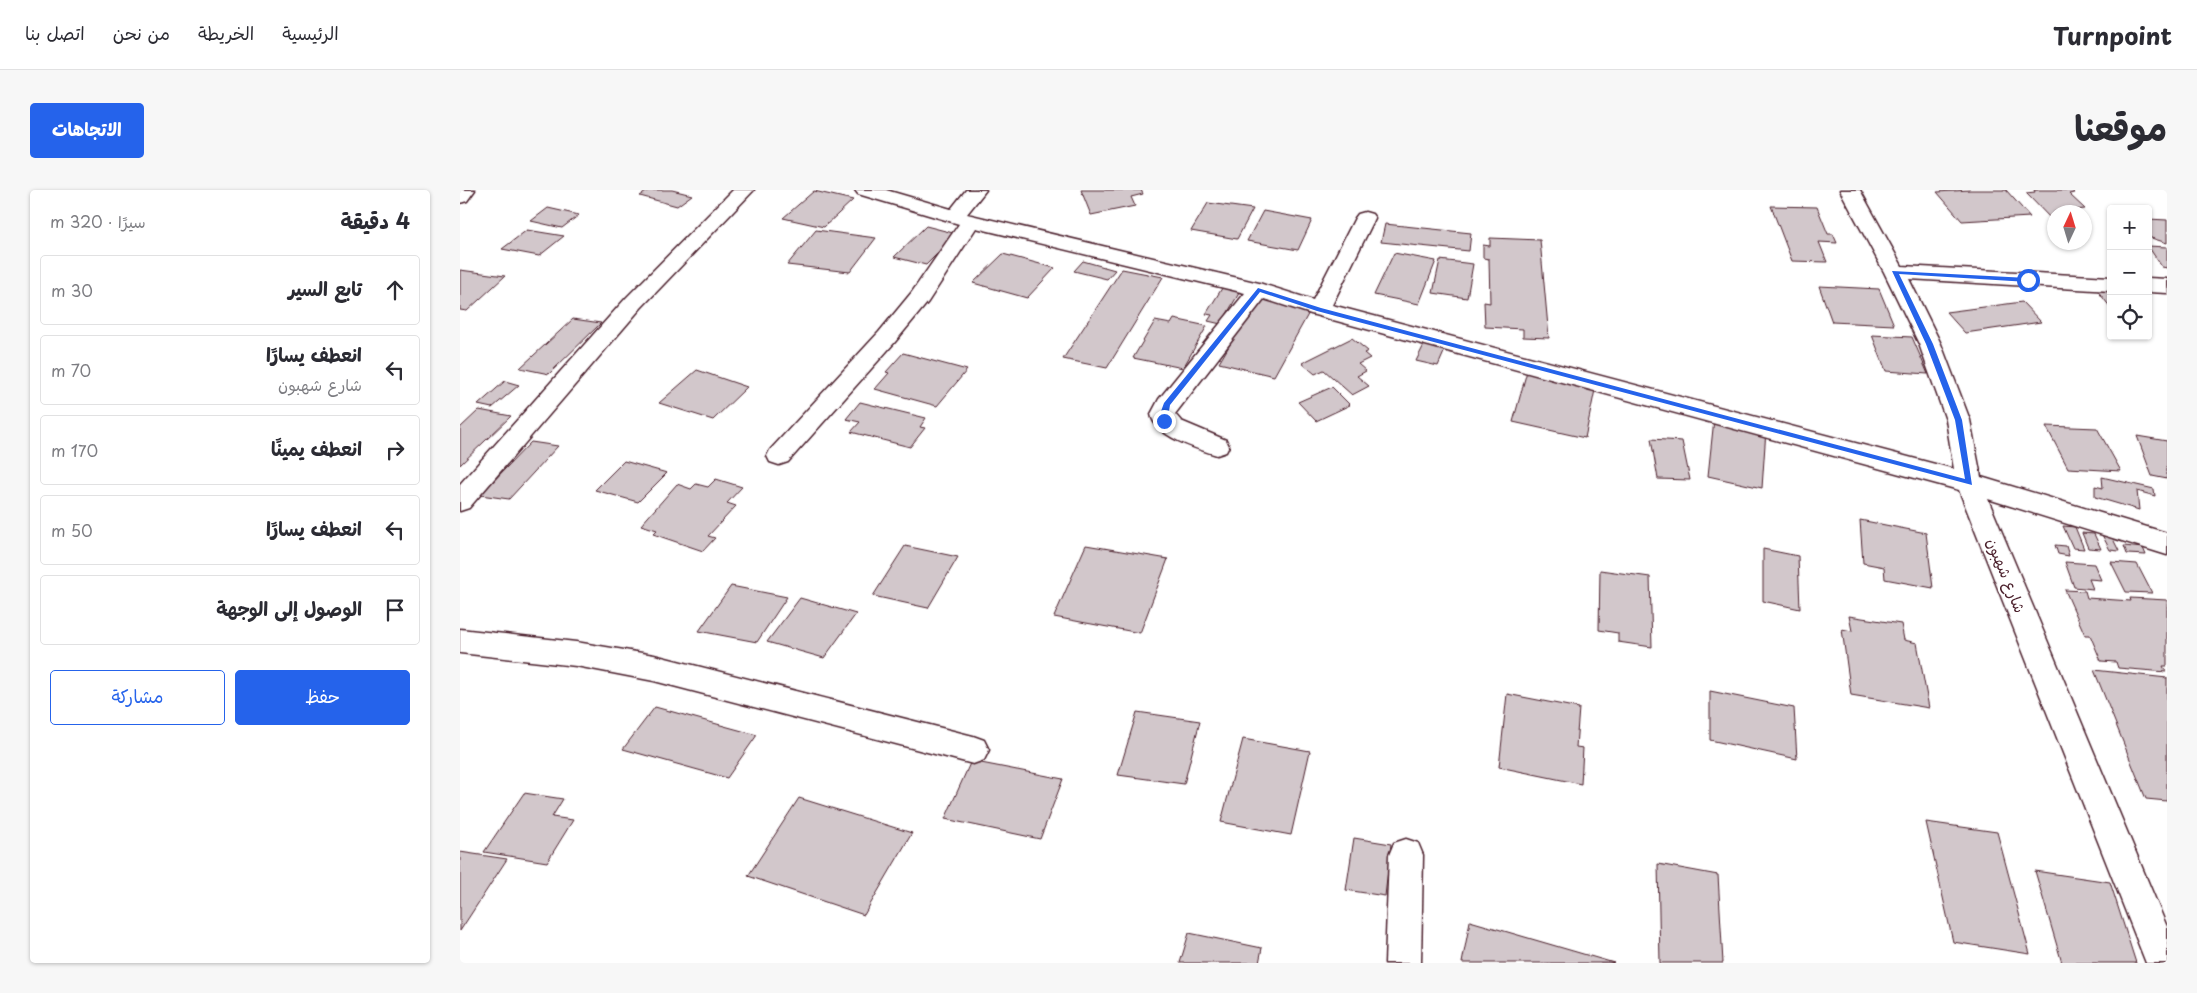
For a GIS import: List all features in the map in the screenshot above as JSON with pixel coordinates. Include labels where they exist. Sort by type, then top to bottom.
[{"type":"street","points":[[460,196],[465,190]]},
{"type":"street","points":[[460,501],[614,323],[699,232],[744,190]]},
{"type":"street","points":[[865,190],[964,218],[1258,290],[1319,310],[1969,483],[2167,544]]},
{"type":"street","points":[[779,456],[887,337],[920,297],[964,218],[976,190]]},
{"type":"street","name":"شارع شهبون","points":[[1850,190],[1895,272],[1930,344],[1958,420],[1969,483],[2164,963]]},
{"type":"street","points":[[1319,310],[1365,218]]},
{"type":"street","points":[[1895,272],[2107,284]]},
{"type":"street","points":[[2152,285],[2167,286]]},
{"type":"street","points":[[1217,446],[1172,427],[1164,421],[1163,414],[1167,405],[1258,290]]},
{"type":"street","points":[[460,641],[576,654],[654,668],[973,750]]},
{"type":"street","points":[[1403,963],[1406,855]]},
{"type":"building","points":[[649,190],[672,190],[692,195],[677,206],[640,196]]},
{"type":"building","points":[[1081,190],[1141,190],[1143,194],[1131,197],[1135,206],[1091,215]]},
{"type":"building","points":[[2006,190],[2030,217],[1962,221],[1937,192]]},
{"type":"building","points":[[2034,190],[2071,190],[2074,193],[2069,194],[2081,205],[2047,205],[2047,215],[2026,193],[2035,192]]},
{"type":"building","points":[[814,191],[853,200],[824,227],[783,218]]},
{"type":"building","points":[[1208,203],[1253,209],[1237,239],[1191,231]]},
{"type":"building","points":[[1771,206],[1817,207],[1828,234],[1833,234],[1837,243],[1819,242],[1827,262],[1792,261]]},
{"type":"building","points":[[548,208],[579,215],[562,228],[531,221]]},
{"type":"building","points":[[1263,211],[1312,220],[1298,250],[1247,241]]},
{"type":"building","points":[[2152,219],[2167,220],[2167,243],[2152,238]]},
{"type":"building","points":[[1385,224],[1471,233],[1469,251],[1381,242]]},
{"type":"building","points":[[926,226],[957,234],[926,265],[894,257]]},
{"type":"building","points":[[527,230],[564,236],[539,256],[502,249]]},
{"type":"building","points":[[816,230],[876,238],[850,272],[787,265]]},
{"type":"building","points":[[1490,238],[1540,240],[1549,338],[1523,337],[1523,329],[1485,327],[1484,302],[1490,303],[1489,259],[1483,258],[1483,245],[1490,246]]},
{"type":"building","points":[[2152,246],[2167,247],[2167,268],[2162,267],[2152,252]]},
{"type":"building","points":[[1394,253],[1436,261],[1419,304],[1374,295]]},
{"type":"building","points":[[1003,254],[1055,268],[1027,298],[973,283]]},
{"type":"building","points":[[1440,260],[1473,264],[1467,298],[1433,293]]},
{"type":"building","points":[[1083,261],[1115,270],[1107,279],[1074,271]]},
{"type":"building","points":[[1122,269],[1163,277],[1107,368],[1063,359]]},
{"type":"building","points":[[460,270],[505,276],[467,311],[460,310]]},
{"type":"building","points":[[1224,285],[1242,288],[1221,324],[1208,321],[1212,315],[1206,314]]},
{"type":"building","points":[[1819,286],[1879,289],[1894,325],[1832,322]]},
{"type":"building","points":[[2097,290],[2107,290],[2107,303]]},
{"type":"building","points":[[1258,297],[1311,309],[1274,376],[1219,363]]},
{"type":"building","points":[[2022,302],[2041,322],[1965,333],[1946,312]]},
{"type":"building","points":[[573,319],[601,323],[549,374],[520,368]]},
{"type":"building","points":[[1174,319],[1207,326],[1183,368],[1133,358],[1155,321],[1171,324]]},
{"type":"building","points":[[1872,335],[1912,337],[1928,374],[1886,371]]},
{"type":"building","points":[[1352,338],[1368,351],[1364,353],[1370,358],[1358,364],[1366,371],[1357,376],[1369,386],[1352,395],[1324,370],[1315,374],[1302,363]]},
{"type":"building","points":[[1424,345],[1445,350],[1438,366],[1416,361]]},
{"type":"building","points":[[903,353],[967,370],[937,406],[875,389],[889,373],[886,372]]},
{"type":"building","points":[[697,370],[747,387],[713,420],[659,403]]},
{"type":"building","points":[[1527,371],[1596,385],[1585,438],[1513,422]]},
{"type":"building","points":[[505,381],[519,385],[492,408],[478,405]]},
{"type":"building","points":[[1332,387],[1350,405],[1316,421],[1298,402]]},
{"type":"building","points":[[860,402],[926,418],[920,427],[925,428],[910,447],[851,432],[860,422],[846,419]]},
{"type":"building","points":[[479,410],[511,416],[460,465],[460,428]]},
{"type":"building","points":[[1714,419],[1766,430],[1762,488],[1708,476]]},
{"type":"building","points":[[2046,426],[2097,428],[2121,471],[2068,468]]},
{"type":"building","points":[[2137,436],[2167,441],[2167,479],[2152,476]]},
{"type":"building","points":[[1651,439],[1682,441],[1690,480],[1658,479]]},
{"type":"building","points":[[531,442],[558,446],[509,499],[480,495]]},
{"type":"building","points":[[624,461],[667,473],[638,502],[595,490]]},
{"type":"building","points":[[2102,477],[2154,489],[2155,496],[2137,491],[2139,510],[2095,497],[2095,486],[2103,488]]},
{"type":"building","points":[[716,479],[742,487],[727,503],[736,506],[708,536],[715,538],[703,551],[653,534],[657,530],[641,525],[677,484],[691,489],[696,484],[708,487]]},
{"type":"building","points":[[1860,520],[1926,533],[1933,588],[1885,579],[1884,567],[1863,563]]},
{"type":"building","points":[[2063,526],[2075,527],[2084,549],[2073,548]]},
{"type":"building","points":[[2100,531],[2109,531],[2119,551],[2110,550]]},
{"type":"building","points":[[2082,533],[2094,534],[2101,549],[2088,548]]},
{"type":"building","points":[[1086,545],[1168,559],[1140,633],[1054,617]]},
{"type":"building","points":[[2055,545],[2066,546],[2069,556],[2058,554]]},
{"type":"building","points":[[905,546],[958,557],[928,608],[873,596]]},
{"type":"building","points":[[2124,546],[2143,548],[2146,555],[2127,554]]},
{"type":"building","points":[[1763,549],[1798,556],[1800,609],[1763,601]]},
{"type":"building","points":[[2065,562],[2094,564],[2101,580],[2089,579],[2093,589],[2074,587]]},
{"type":"building","points":[[2111,562],[2137,564],[2152,593],[2126,592]]},
{"type":"building","points":[[1600,570],[1650,577],[1652,647],[1618,642],[1618,633],[1599,630]]},
{"type":"building","points":[[731,586],[787,597],[757,642],[699,631]]},
{"type":"building","points":[[2065,590],[2085,591],[2087,598],[2131,601],[2130,598],[2167,600],[2167,666],[2163,666],[2166,672],[2118,668],[2116,662],[2101,661],[2090,635],[2085,635]]},
{"type":"building","points":[[800,598],[856,614],[824,658],[767,642]]},
{"type":"building","points":[[1849,616],[1901,624],[1904,640],[1917,643],[1929,708],[1851,695],[1842,629],[1852,631]]},
{"type":"building","points":[[2094,670],[2167,678],[2167,801],[2146,799]]},
{"type":"building","points":[[1710,691],[1794,708],[1797,759],[1710,740]]},
{"type":"building","points":[[1507,694],[1579,708],[1576,747],[1583,748],[1581,784],[1499,767]]},
{"type":"building","points":[[655,707],[757,735],[727,778],[623,749]]},
{"type":"building","points":[[1137,712],[1200,721],[1184,784],[1118,775]]},
{"type":"building","points":[[1243,739],[1310,751],[1291,835],[1221,822]]},
{"type":"building","points":[[971,761],[1063,779],[1040,839],[945,819]]},
{"type":"building","points":[[524,793],[563,799],[552,817],[573,820],[547,862],[484,852]]},
{"type":"building","points":[[799,798],[912,833],[864,915],[748,876]]},
{"type":"building","points":[[1926,822],[1997,832],[2030,954],[1953,942]]},
{"type":"building","points":[[1354,838],[1391,844],[1385,896],[1346,890]]},
{"type":"building","points":[[460,852],[507,859],[460,931]]},
{"type":"building","points":[[1658,864],[1718,875],[1723,963],[1660,963]]},
{"type":"building","points":[[2035,871],[2110,882],[2136,963],[2062,963]]},
{"type":"building","points":[[1470,921],[1614,963],[1462,963]]},
{"type":"building","points":[[1189,933],[1262,948],[1259,963],[1180,963]]},
{"type":"route","points":[[1164,421],[1163,414],[1167,405],[1258,290],[1319,310],[1969,483],[1958,420],[1930,344],[1895,272],[2028,280]]}]
